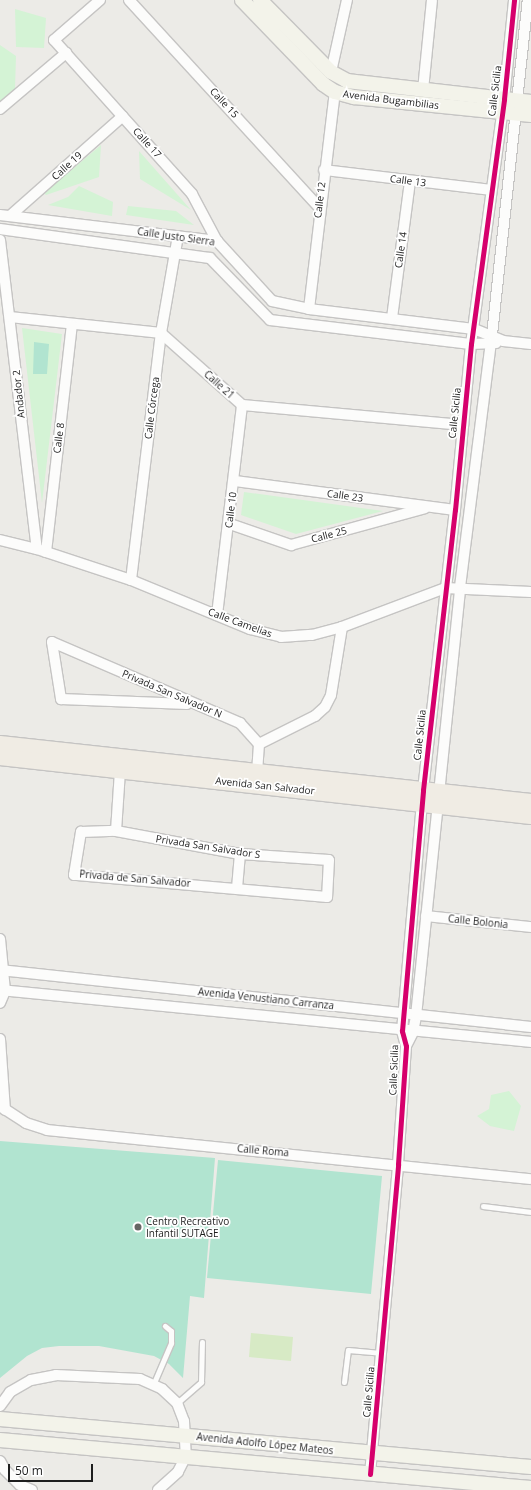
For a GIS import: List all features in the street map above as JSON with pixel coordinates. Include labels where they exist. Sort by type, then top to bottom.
[{"type":"main road","name":"Avenida Bugambilias","points":[[242,0],[323,84],[335,92],[354,97],[514,105]]},
{"type":"main road","name":"Avenida Bugambilias","points":[[260,0],[330,72],[338,78],[357,83],[423,90],[514,105],[531,115]]},
{"type":"main road","name":"Avenida San Salvador","points":[[0,744],[257,772],[430,798],[531,816]]},
{"type":"main road","name":"Avenida San Salvador","points":[[0,757],[120,770],[430,798],[531,802]]},
{"type":"main road","name":"Avenida Adolfo López Mateos","points":[[0,1419],[372,1454],[531,1467]]},
{"type":"main road","name":"Avenida Adolfo López Mateos","points":[[0,1440],[531,1488]]},
{"type":"street","name":"Calle 17","points":[[100,0],[54,40],[192,194],[217,241]]},
{"type":"street","name":"Calle 15","points":[[129,0],[319,207]]},
{"type":"street","points":[[330,72],[347,0]]},
{"type":"street","points":[[423,90],[432,0]]},
{"type":"street","name":"Calle Sicilia","points":[[406,1046],[414,1032],[426,916],[430,798],[445,588],[455,510],[471,344],[491,190],[514,105],[514,0]]},
{"type":"street","name":"Calle Sicilia","points":[[370,1474],[398,1164],[406,1046],[402,1031],[430,798],[460,587],[492,339],[514,105],[528,0]]},
{"type":"street","points":[[0,109],[66,53]]},
{"type":"street","name":"Calle 12","points":[[309,309],[319,207],[335,92]]},
{"type":"street","name":"Calle 19","points":[[11,215],[123,116]]},
{"type":"street","name":"Calle 13","points":[[324,170],[410,182],[491,190]]},
{"type":"street","name":"Calle 14","points":[[392,318],[410,182]]},
{"type":"street","name":"Calle Justo Sierra","points":[[0,215],[11,215],[217,241],[272,301],[309,309],[474,328],[492,339]]},
{"type":"street","name":"Calle Justo Sierra","points":[[0,228],[210,258],[270,320],[471,344],[492,339]]},
{"type":"street","name":"Calle Córcega","points":[[131,580],[161,333],[178,236]]},
{"type":"street","name":"Andador 2","points":[[0,240],[41,550]]},
{"type":"street","points":[[10,317],[161,333]]},
{"type":"street","name":"Calle 8","points":[[41,550],[72,324]]},
{"type":"street","name":"Calle 21","points":[[161,333],[242,405],[463,425]]},
{"type":"street","points":[[492,339],[531,344]]},
{"type":"street","name":"Calle 10","points":[[217,615],[230,524],[242,405]]},
{"type":"street","name":"Calle 23","points":[[235,481],[455,510]]},
{"type":"street","name":"Calle 25","points":[[230,524],[291,545],[429,507]]},
{"type":"street","name":"Calle Camelias","points":[[0,540],[41,550],[131,580],[250,629],[281,637],[312,635],[342,627],[445,588],[460,587],[531,592]]},
{"type":"street","points":[[257,772],[259,744],[315,716],[325,707],[331,695],[342,627]]},
{"type":"street","name":"Privada San Salvador N","points":[[193,704],[61,699],[52,642],[240,723],[259,744]]},
{"type":"street","points":[[116,832],[120,770]]},
{"type":"street","name":"Privada San Salvador S","points":[[81,832],[116,832],[240,854],[328,860],[327,897],[237,888]]},
{"type":"street","name":"Privada de San Salvador","points":[[81,832],[74,875],[237,888]]},
{"type":"street","points":[[237,888],[240,854]]},
{"type":"street","name":"Calle Bolonia","points":[[426,916],[531,927]]},
{"type":"street","points":[[0,939],[2,970],[2,990],[0,1003]]},
{"type":"street","name":"Avenida Venustiano Carranza","points":[[2,970],[404,1013],[416,1016],[531,1027]]},
{"type":"street","name":"Avenida Venustiano Carranza","points":[[2,990],[402,1031],[531,1042]]},
{"type":"street","points":[[0,1039],[2,1108]]},
{"type":"street","name":"Calle Roma","points":[[2,1108],[26,1123],[47,1130],[398,1164],[531,1179]]},
{"type":"street","points":[[0,1404],[10,1392],[31,1380],[56,1375],[140,1379],[162,1389],[177,1403],[184,1421],[187,1436],[186,1456],[178,1472],[158,1490]]},
{"type":"street","points":[[0,1461],[5,1470],[20,1484],[32,1490]]},
{"type":"lane","points":[[482,1206],[531,1212]]},
{"type":"lane","points":[[152,1385],[172,1343],[171,1331],[165,1326]]},
{"type":"lane","points":[[177,1403],[201,1382],[202,1342]]},
{"type":"lane","points":[[344,1382],[348,1350],[381,1353]]},
{"type":"green space","points":[[15,9],[46,18],[44,48],[16,47]]},
{"type":"green space","points":[[0,45],[16,56],[15,89],[0,103]]},
{"type":"green space","points":[[101,145],[99,177],[46,195],[44,193]]},
{"type":"green space","points":[[139,151],[191,210],[140,179]]},
{"type":"green space","points":[[79,186],[113,202],[112,216],[48,205],[68,197]]},
{"type":"green space","points":[[128,206],[176,211],[194,225],[126,215]]},
{"type":"green space","points":[[22,328],[62,334],[42,503]]},
{"type":"green space","points":[[34,342],[49,344],[47,374],[33,374]]},
{"type":"green space","points":[[244,492],[383,511],[296,534],[241,515]]},
{"type":"green space","points":[[509,1091],[521,1106],[514,1131],[490,1126],[477,1116],[489,1109],[491,1095]]},
{"type":"green space","name":"Centro Recreativo Infantil SUTAGE","points":[[0,1141],[215,1158],[204,1298],[190,1296],[183,1378],[169,1364],[154,1356],[99,1346],[59,1346],[42,1348],[27,1356],[0,1378]]},
{"type":"green space","points":[[218,1160],[382,1176],[371,1294],[207,1278]]},
{"type":"green space","points":[[251,1333],[293,1337],[291,1361],[249,1357]]},
{"type":"cycle path","points":[[370,1474],[398,1164],[406,1046],[402,1031],[423,790],[455,510],[471,344],[504,99],[514,0]]},
{"type":"place","name":"Centro Recreativo Infantil SUTAGE","points":[[138,1227]]}]
